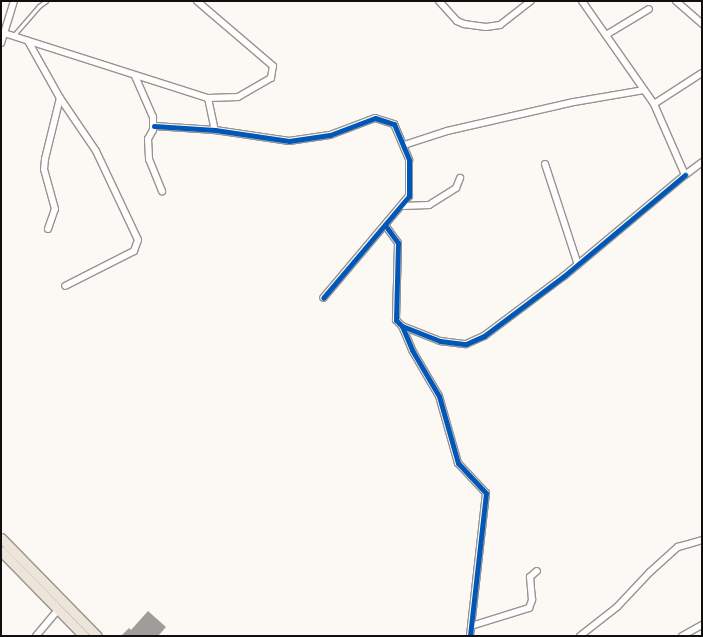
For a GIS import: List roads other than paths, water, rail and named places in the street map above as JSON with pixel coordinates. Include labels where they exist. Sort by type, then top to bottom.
[{"type":"main road","points":[[1,538],[97,636]]},
{"type":"main road","points":[[1,551],[84,636]]},
{"type":"street","points":[[1,43],[14,1]]},
{"type":"street","points":[[4,34],[208,98],[238,98],[271,78],[274,72],[273,66],[197,1]]},
{"type":"street","points":[[440,1],[457,21],[464,24],[486,27],[500,25],[531,1]]},
{"type":"street","points":[[582,1],[654,104],[685,175]]},
{"type":"street","points":[[676,1],[702,24]]},
{"type":"street","points":[[606,35],[650,9]]},
{"type":"street","points":[[28,41],[60,98],[96,151],[138,240],[134,252],[65,286]]},
{"type":"street","points":[[654,104],[702,73]]},
{"type":"street","points":[[135,76],[154,118],[154,126],[148,139],[149,159],[162,192]]},
{"type":"street","points":[[404,145],[447,131],[574,102],[644,90]]},
{"type":"street","points":[[48,229],[55,209],[44,169],[45,159],[60,98]]},
{"type":"street","points":[[208,98],[215,130]]},
{"type":"street","points":[[154,126],[215,130],[289,141],[330,135],[365,121],[381,118],[394,124],[409,160],[411,187],[409,196],[403,206],[323,298]]},
{"type":"street","points":[[402,326],[446,343],[471,343],[578,265],[702,162]]},
{"type":"street","points":[[545,164],[578,265]]},
{"type":"street","points":[[403,206],[429,205],[456,188],[460,178]]},
{"type":"street","points":[[385,225],[397,240],[395,314],[402,326],[412,350],[439,396],[458,463],[486,493],[470,636]]},
{"type":"street","points":[[580,636],[617,607],[650,572],[678,547],[702,540]]},
{"type":"street","points":[[471,626],[529,608],[532,600],[530,577],[537,571]]},
{"type":"street","points":[[36,636],[58,610]]},
{"type":"street","points":[[682,636],[702,625]]},
{"type":"lane","points":[[13,36],[39,6],[46,1]]}]
